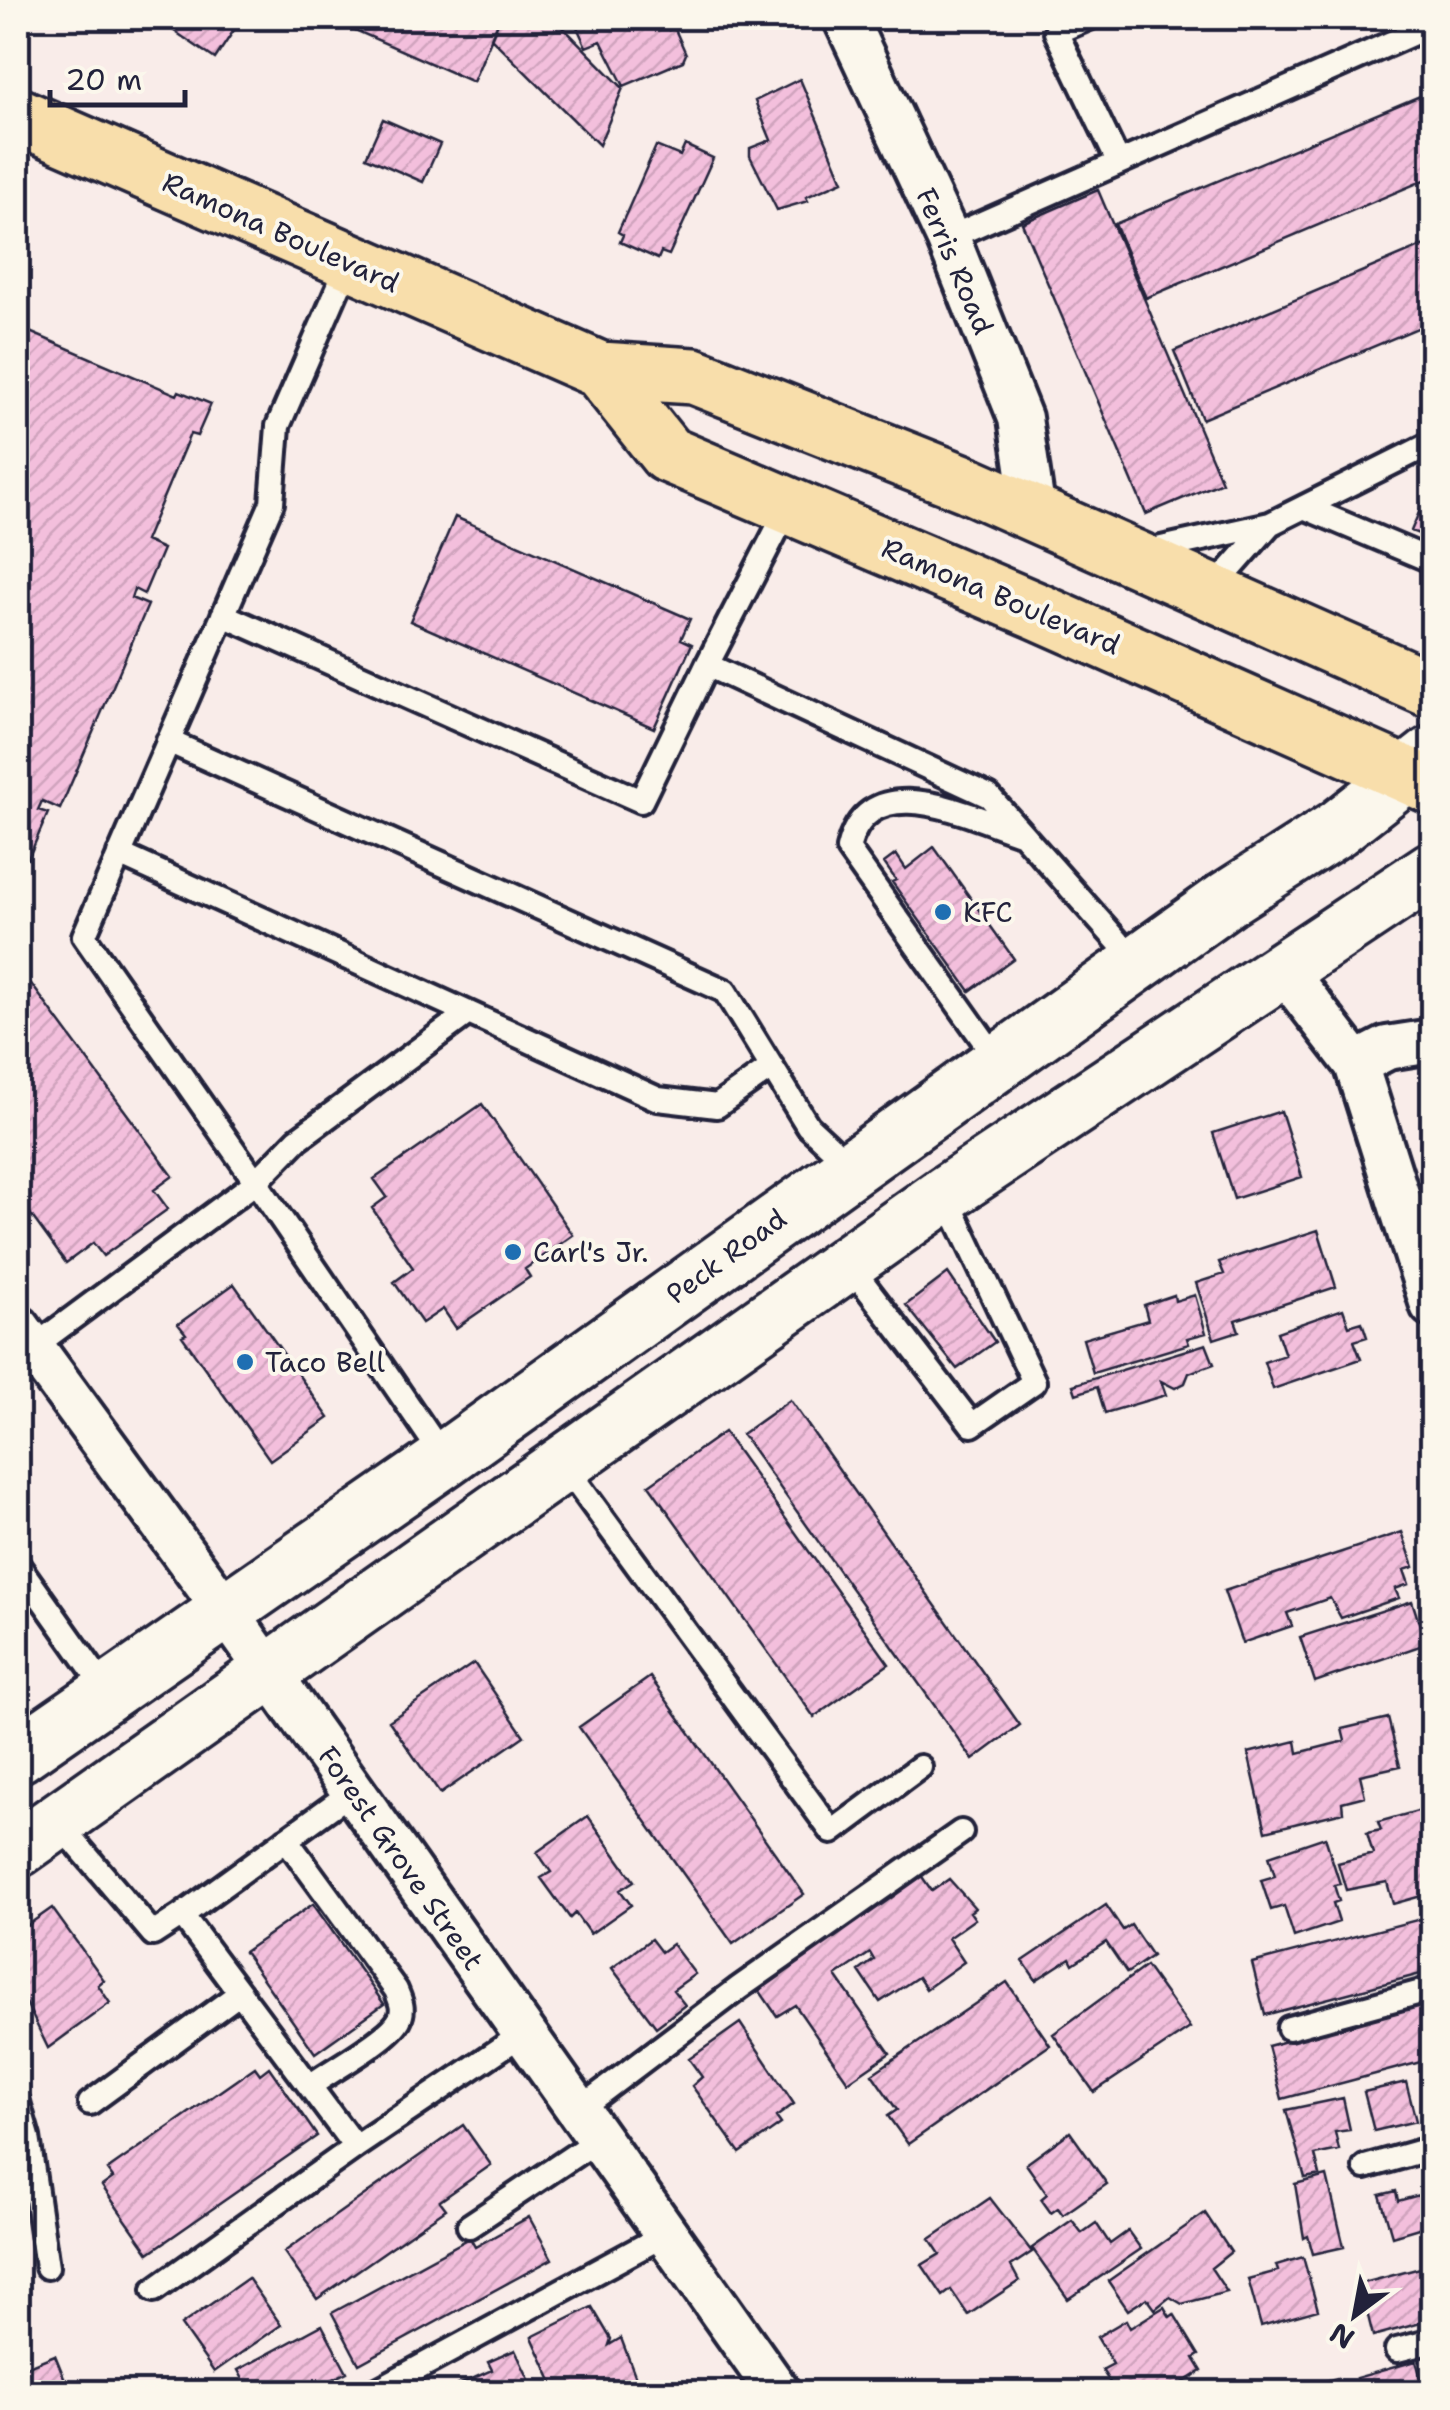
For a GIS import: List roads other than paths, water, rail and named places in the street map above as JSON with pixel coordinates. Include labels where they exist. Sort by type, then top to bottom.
[{"type":"main road","name":"Ramona Boulevard","points":[[18,116],[600,370],[694,376],[1034,514],[1432,690]]},
{"type":"main road","name":"Ramona Boulevard","points":[[600,370],[667,454],[1425,772]]},
{"type":"main road","name":"Peck Road","points":[[18,1754],[445,1459],[1137,963],[1425,772]]},
{"type":"main road","points":[[37,1835],[945,1194],[1432,870]]},
{"type":"main road","points":[[851,1166],[893,1230]]},
{"type":"street","name":"Ferris Road","points":[[845,18],[948,238],[1020,418],[1034,514]]},
{"type":"street","points":[[1282,968],[1356,1064],[1432,1305]]},
{"type":"street","points":[[1356,1064],[1387,1048],[1432,1041]]},
{"type":"street","name":"Forest Grove Street","points":[[23,1345],[225,1610],[778,2392]]},
{"type":"lane","points":[[1089,18],[1056,32],[1118,161]]},
{"type":"lane","points":[[948,238],[1432,25]]},
{"type":"lane","points":[[349,263],[278,426],[272,503],[84,936],[445,1459]]},
{"type":"lane","points":[[1125,555],[1270,524],[1432,443]]},
{"type":"lane","points":[[223,615],[641,801],[789,506]]},
{"type":"lane","points":[[1304,507],[1432,561]]},
{"type":"lane","points":[[1210,593],[1270,524]]},
{"type":"lane","points":[[706,665],[989,796],[1137,963]]},
{"type":"lane","points":[[168,741],[726,991],[808,1126],[851,1166]]},
{"type":"lane","points":[[999,1062],[848,850],[868,815],[886,802],[920,801],[1024,834]]},
{"type":"lane","points":[[119,854],[658,1100],[718,1106],[772,1067]]},
{"type":"lane","points":[[23,1345],[256,1182],[298,1139],[468,1012]]},
{"type":"lane","points":[[847,1262],[972,1425],[1034,1382],[945,1194]]},
{"type":"lane","points":[[563,1464],[832,1832],[920,1767]]},
{"type":"lane","points":[[18,1565],[108,1692]]},
{"type":"lane","points":[[37,1835],[152,1934],[353,1791]]},
{"type":"lane","points":[[469,2226],[739,1988],[961,1832]]},
{"type":"lane","points":[[286,1839],[396,1990],[403,2007],[399,2021],[310,2086]]},
{"type":"lane","points":[[182,1915],[355,2147]]},
{"type":"lane","points":[[1290,2028],[1432,1989]]},
{"type":"lane","points":[[90,2104],[240,1993]]},
{"type":"lane","points":[[154,2290],[524,2033]]},
{"type":"lane","points":[[18,2102],[28,2137],[47,2267]]},
{"type":"lane","points":[[1365,2167],[1432,2148]]},
{"type":"lane","points":[[374,2392],[666,2234]]},
{"type":"lane","points":[[1397,2350],[1432,2341]]},
{"type":"place","name":"KFC","points":[[943,912]]},
{"type":"place","name":"Carl's Jr.","points":[[513,1252]]},
{"type":"place","name":"Taco Bell","points":[[245,1362]]}]
